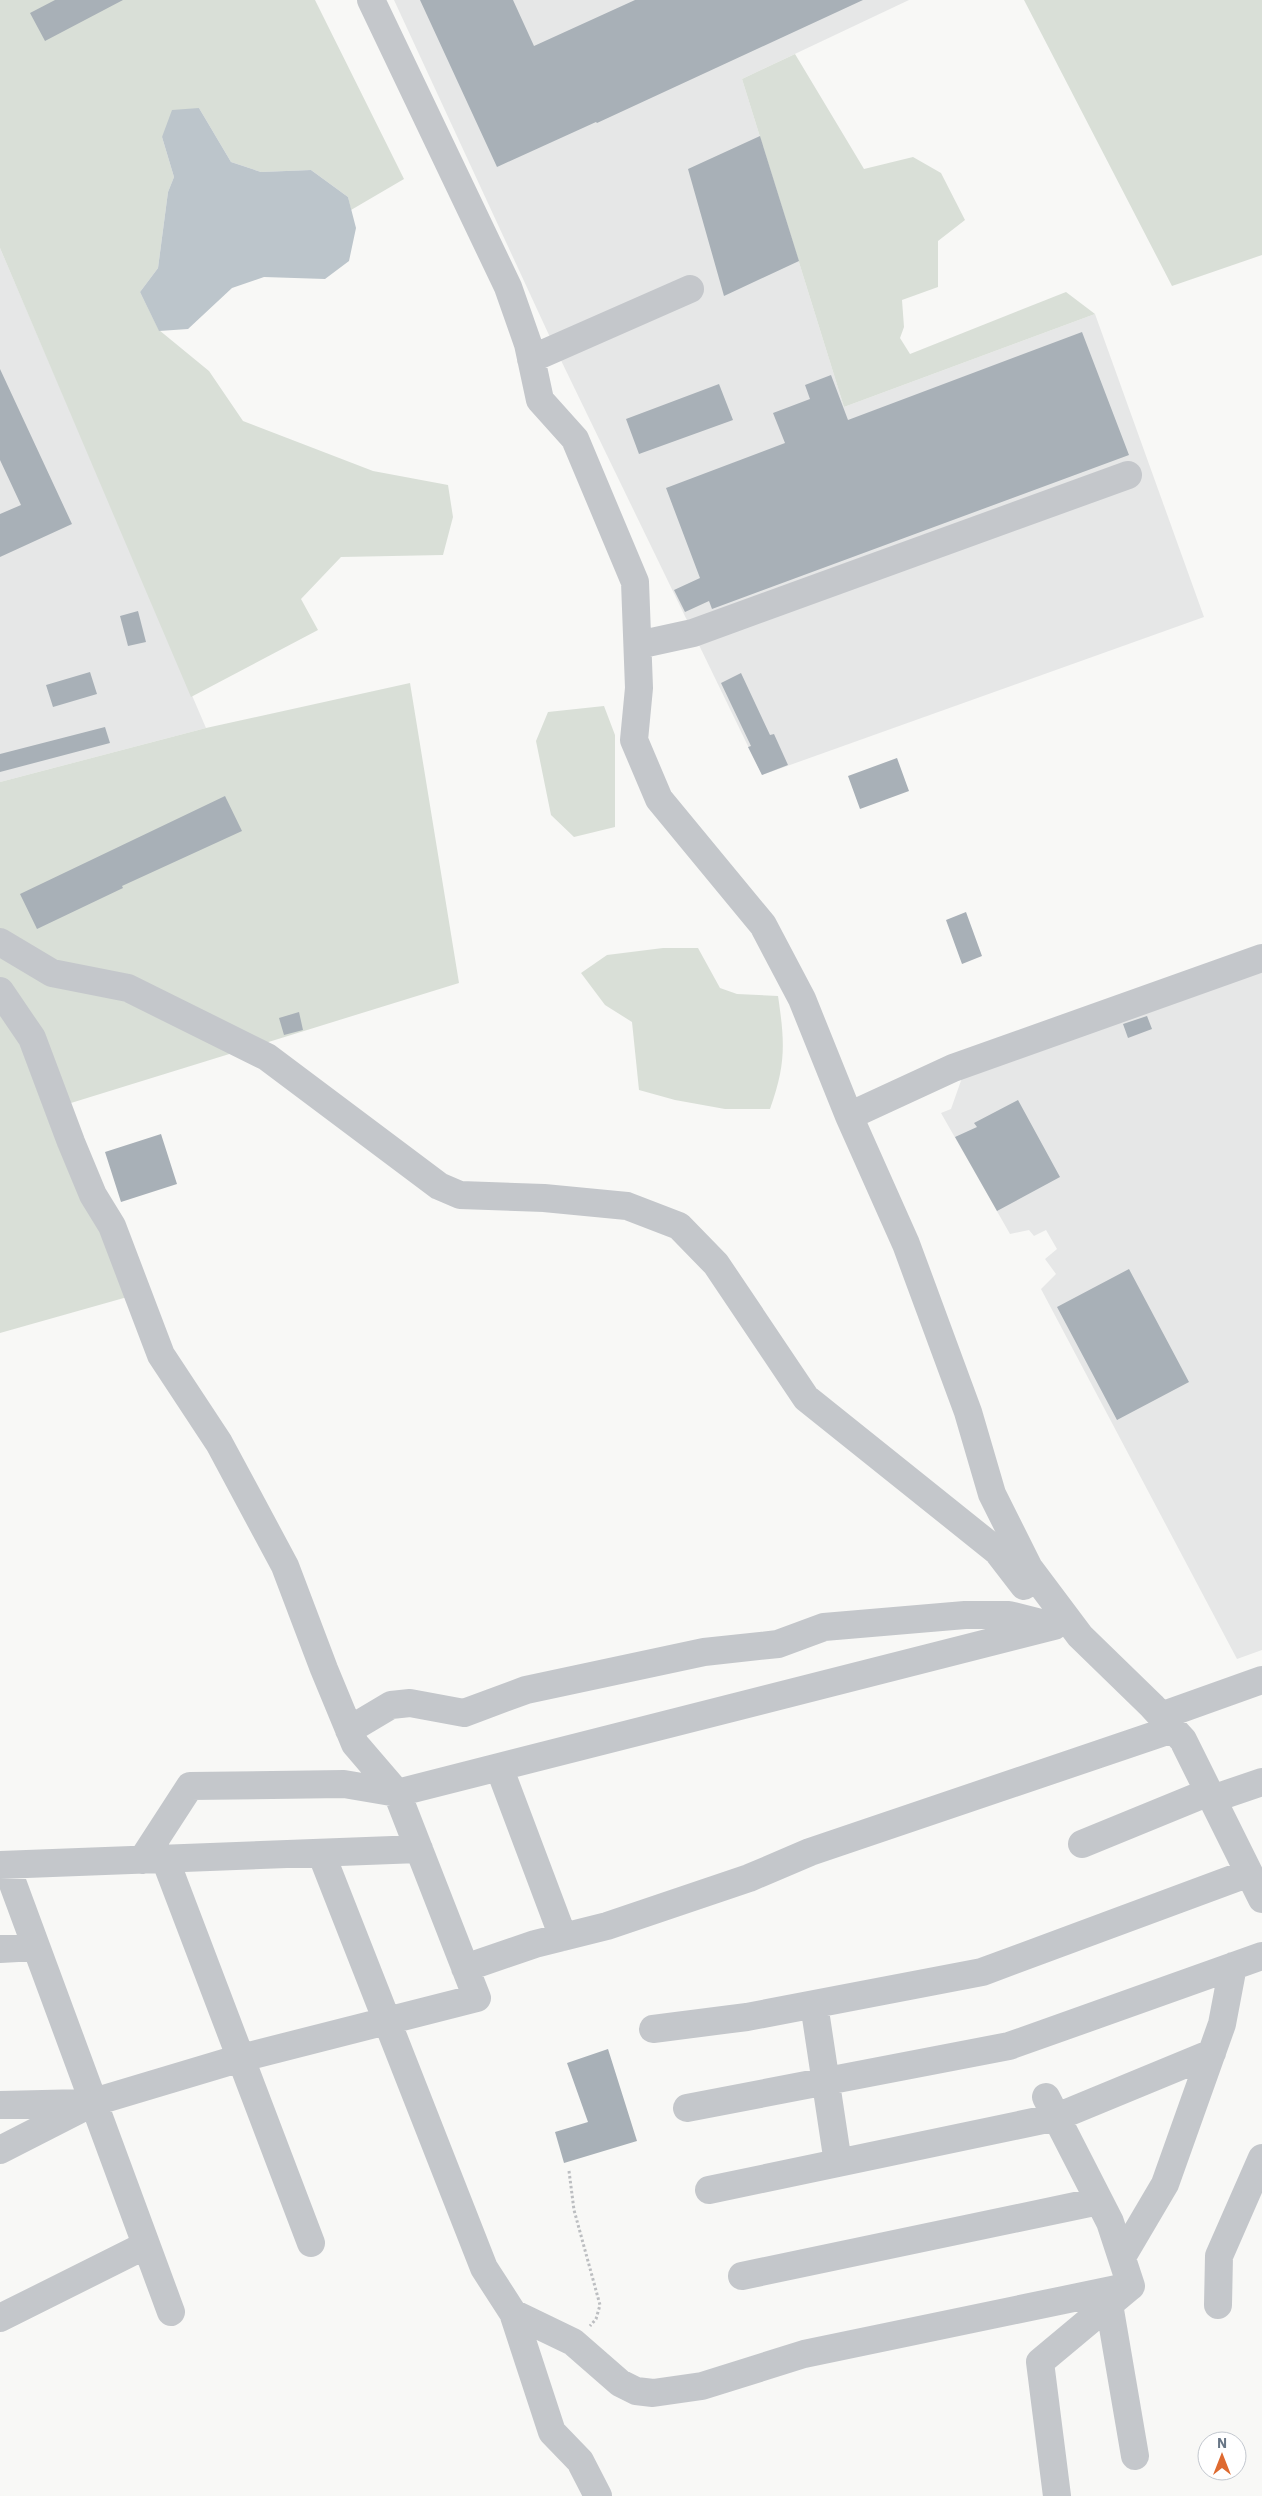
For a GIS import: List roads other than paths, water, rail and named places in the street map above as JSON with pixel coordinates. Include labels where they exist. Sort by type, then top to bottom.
[{"type":"street","points":[[371,0],[508,287],[531,359],[540,400],[575,439],[635,582],[640,688],[634,740],[659,799],[763,926],[802,999],[849,1116],[906,1244],[968,1412],[992,1494],[1029,1568],[1080,1636],[1183,1740],[1257,1885],[982,1972],[747,2017],[653,2029]]},
{"type":"street","points":[[531,359],[690,290]]},
{"type":"street","points":[[638,645],[693,633],[1128,475]]},
{"type":"street","points":[[0,942],[52,973],[128,988],[267,1057],[439,1186],[460,1195],[544,1198],[627,1206],[679,1226],[716,1264],[806,1398],[997,1551],[1054,1626],[1079,1655],[1159,1714]]},
{"type":"street","points":[[849,1116],[952,1068],[1262,958]]},
{"type":"street","points":[[0,991],[32,1038],[93,1195],[112,1226],[161,1355],[218,1443],[285,1566],[355,1744],[397,1793],[477,1998],[241,2058],[94,2102],[0,2150]]},
{"type":"street","points":[[349,1730],[391,1705],[410,1703],[464,1713],[526,1690],[704,1652],[778,1644],[824,1627],[965,1615],[1009,1615],[1054,1626]]},
{"type":"street","points":[[153,1859],[190,1786],[344,1784],[397,1793],[1054,1626]]},
{"type":"street","points":[[465,1968],[535,1944],[608,1926],[749,1878],[1159,1714],[1262,1680]]},
{"type":"street","points":[[498,1767],[563,1937]]},
{"type":"street","points":[[1082,1844],[1211,1796],[1262,1782]]},
{"type":"street","points":[[171,2312],[36,1947],[3,1865],[418,1849]]},
{"type":"street","points":[[321,1853],[484,2268],[513,2313],[552,2432],[580,2461],[598,2496]]},
{"type":"street","points":[[153,1859],[241,2058],[311,2243]]},
{"type":"street","points":[[0,1949],[36,1947]]},
{"type":"street","points":[[688,2108],[1009,2046],[1262,1956]]},
{"type":"street","points":[[1122,2257],[1165,2184],[1222,2024],[1233,1966]]},
{"type":"street","points":[[814,2004],[838,2163]]},
{"type":"street","points":[[709,2190],[838,2163],[1052,2107],[1212,2054]]},
{"type":"street","points":[[0,2105],[94,2102]]},
{"type":"street","points":[[1052,2107],[1110,2222],[1131,2286]]},
{"type":"street","points":[[1218,2305],[1219,2256],[1262,2158]]},
{"type":"street","points":[[742,2276],[1099,2201]]},
{"type":"street","points":[[0,2318],[146,2244]]},
{"type":"street","points":[[513,2313],[573,2342],[620,2383],[636,2391],[653,2392],[702,2386],[804,2354],[1131,2286]]},
{"type":"street","points":[[1057,2496],[1040,2362],[1131,2286]]},
{"type":"street","points":[[1109,2304],[1135,2456]]}]
